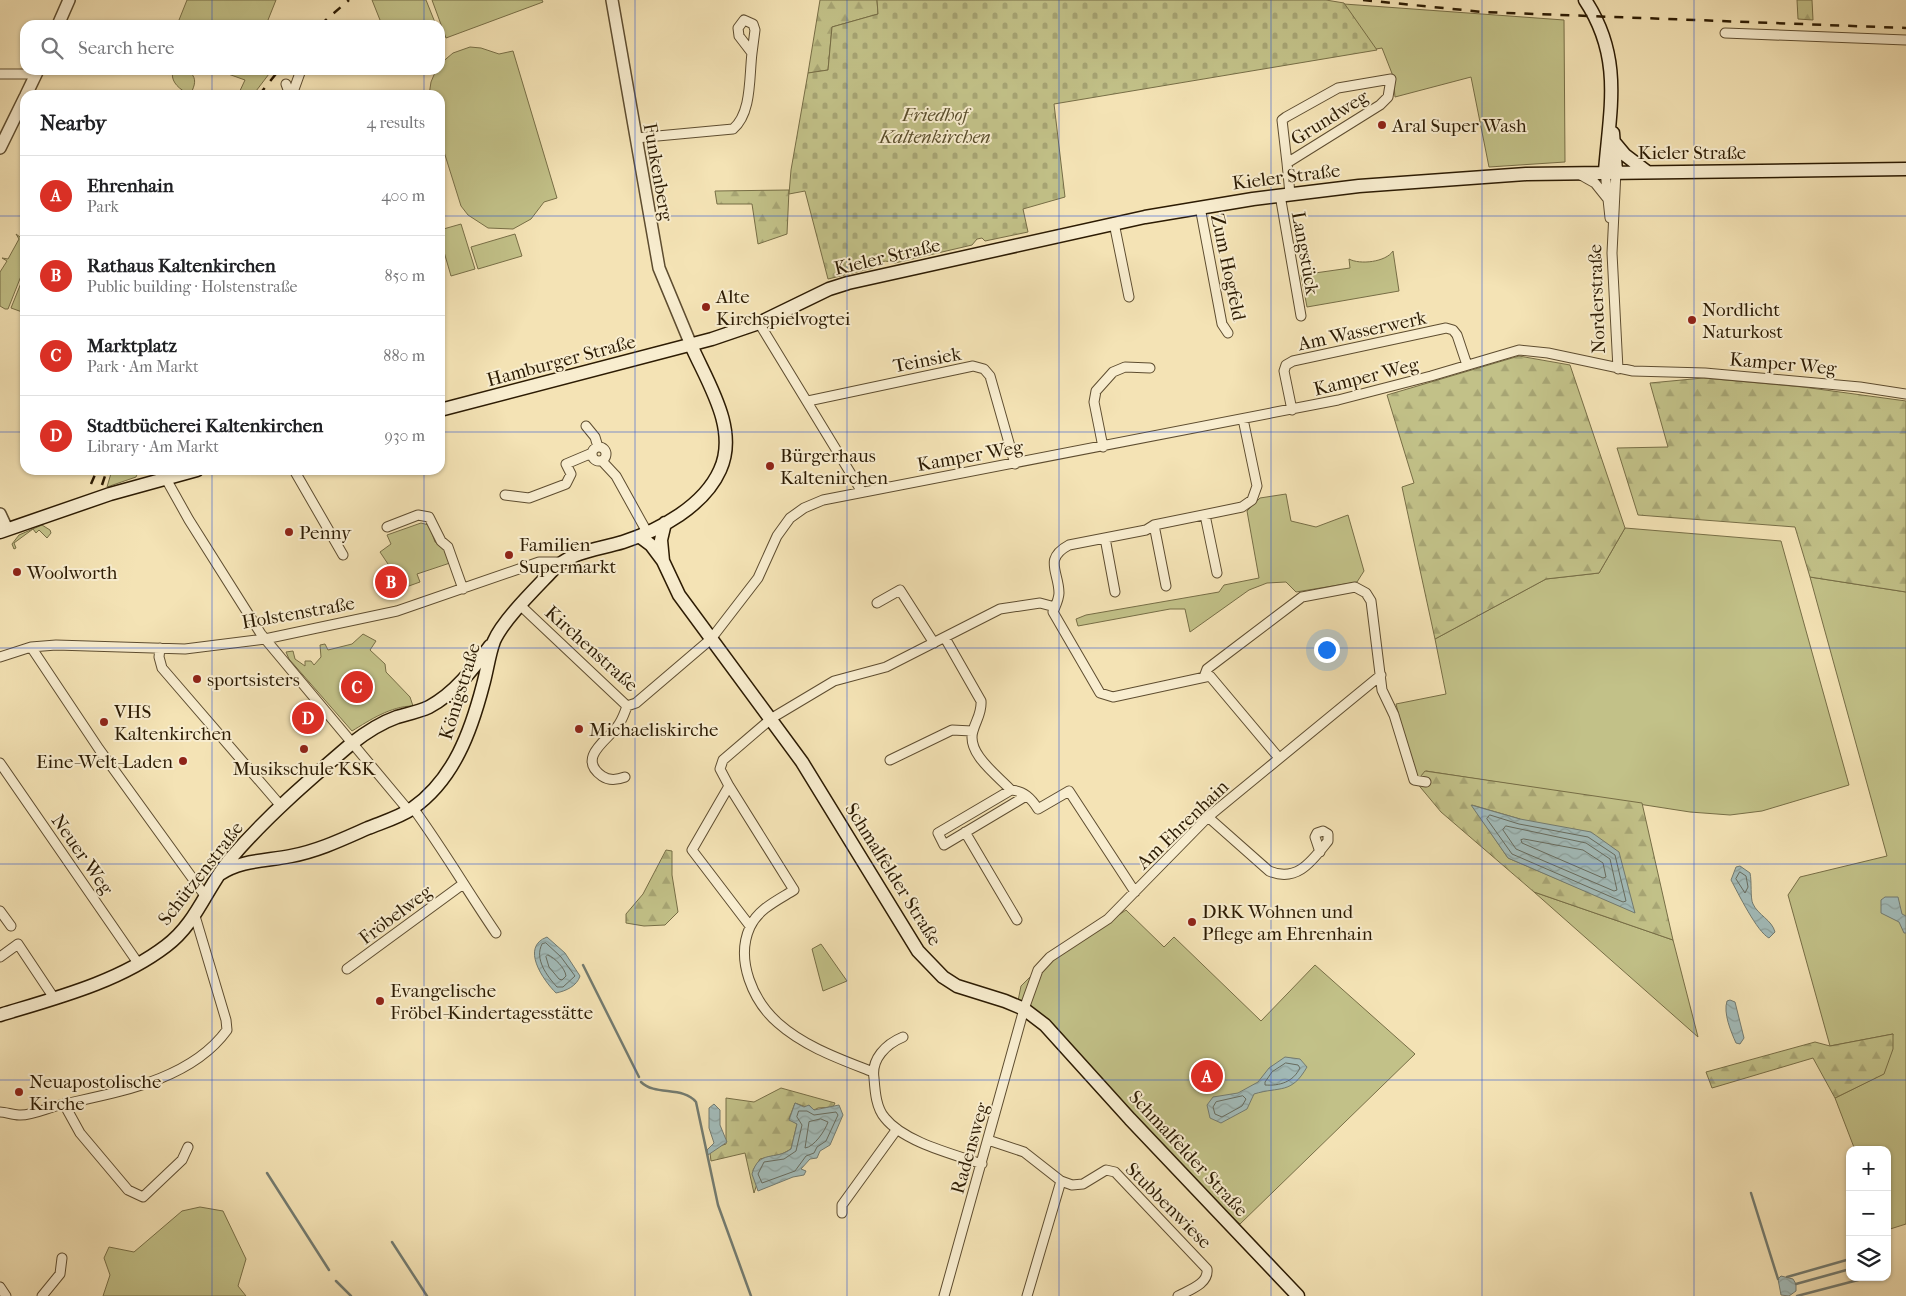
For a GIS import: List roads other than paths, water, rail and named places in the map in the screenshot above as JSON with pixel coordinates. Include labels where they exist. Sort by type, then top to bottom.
[{"type":"main road","name":"Norderstraße","points":[[1585,0],[1598,24],[1608,58],[1612,84],[1611,171]]},
{"type":"main road","name":"Norderstraße","points":[[1611,171],[1615,143],[1612,123]]},
{"type":"main road","points":[[1615,143],[1625,155],[1646,171]]},
{"type":"main road","name":"Kieler Straße","points":[[691,345],[759,323],[829,289],[848,283],[1114,223],[1285,194],[1479,176],[1577,172],[1906,169]]},
{"type":"main road","name":"Hamburger Straße","points":[[445,409],[691,345]]},
{"type":"main road","name":"Holstenstraße","points":[[562,562],[583,551],[643,534],[665,523],[688,508],[707,491],[720,471],[726,454],[726,435],[722,418],[691,345]]},
{"type":"main road","points":[[3,530],[159,475]]},
{"type":"main road","name":"Schmalfelder Straße","points":[[662,561],[661,540],[665,523]]},
{"type":"main road","name":"Schmalfelder Straße","points":[[643,534],[662,561],[679,595],[772,718],[802,762],[918,951],[943,977],[957,986],[1024,1009],[1045,1025],[1130,1119],[1298,1296]]},
{"type":"main road","name":"Königstraße","points":[[220,874],[233,866],[314,850],[411,810],[438,784],[464,745],[484,682],[494,640],[505,624],[562,562]]},
{"type":"main road","name":"Schützenstraße","points":[[0,1015],[97,983],[138,963],[166,946],[194,916],[220,874],[237,852],[281,806],[353,743],[377,726],[428,707],[441,700],[465,678],[494,640]]},
{"type":"main road","points":[[465,678],[472,676],[480,678],[484,682]]},
{"type":"main road","points":[[237,852],[240,861],[244,864]]},
{"type":"street","points":[[60,20],[68,0]]},
{"type":"street","name":"Funkenberg","points":[[612,0],[659,268],[691,345]]},
{"type":"street","points":[[1725,33],[1906,40]]},
{"type":"street","points":[[636,138],[733,129],[742,120],[745,110],[752,53]]},
{"type":"street","points":[[0,74],[20,73]]},
{"type":"street","points":[[29,90],[36,75]]},
{"type":"street","points":[[293,90],[299,75]]},
{"type":"street","name":"Grundweg","points":[[1285,194],[1287,163],[1282,120],[1338,88],[1391,79],[1388,97],[1380,105],[1287,163]]},
{"type":"street","points":[[286,84],[289,90]]},
{"type":"street","points":[[0,148],[20,108]]},
{"type":"street","name":"Norderstraße","points":[[1611,171],[1607,198],[1612,228]]},
{"type":"street","name":"Norderstraße","points":[[1611,171],[1618,369]]},
{"type":"street","points":[[1577,172],[1595,183],[1607,198]]},
{"type":"street","name":"Langstück","points":[[1285,194],[1301,316]]},
{"type":"street","name":"Zum Hogfeld","points":[[1200,207],[1222,324],[1228,333]]},
{"type":"street","points":[[1114,223],[1129,297]]},
{"type":"street","points":[[759,323],[862,492]]},
{"type":"street","name":"Am Wasserwerk","points":[[1292,410],[1284,371],[1286,365],[1293,361],[1446,328],[1453,330],[1457,335],[1467,365]]},
{"type":"street","name":"Kamper Weg","points":[[786,524],[806,512],[835,499],[862,492],[1292,410],[1338,400],[1519,350],[1548,352],[1618,369],[1650,373],[1705,373],[1860,387],[1906,394]]},
{"type":"street","name":"Teinsiek","points":[[808,401],[973,366],[984,369],[990,376],[1015,464]]},
{"type":"street","points":[[1103,447],[1094,402],[1096,391],[1114,372],[1125,367],[1150,368]]},
{"type":"street","points":[[1243,419],[1258,486],[1252,500],[1242,507],[1154,525],[1146,530],[1069,545],[1060,550],[1055,557],[1054,566],[1059,594],[1053,612],[1100,693],[1112,697],[1210,676],[1279,758]]},
{"type":"street","points":[[586,426],[595,437],[594,460],[602,461],[616,476],[643,534]]},
{"type":"street","points":[[505,495],[529,498],[566,484],[571,474],[566,464],[595,450]]},
{"type":"street","points":[[163,475],[265,639],[446,853],[463,884],[496,934]]},
{"type":"street","points":[[297,475],[343,555]]},
{"type":"street","name":"Kamper Weg","points":[[711,639],[758,578],[776,536],[794,513],[823,500],[835,499]]},
{"type":"street","points":[[0,514],[3,530]]},
{"type":"street","points":[[387,527],[421,514],[431,518],[441,541],[448,547],[463,589]]},
{"type":"street","points":[[1205,515],[1218,573]]},
{"type":"street","points":[[1154,525],[1166,586]]},
{"type":"street","points":[[1105,538],[1115,592]]},
{"type":"street","name":"Holstenstraße","points":[[0,657],[31,647],[56,645],[185,649],[265,639],[386,614],[539,562],[562,562]]},
{"type":"street","points":[[1204,677],[1207,669],[1302,597],[1355,587],[1366,593],[1371,601],[1382,690],[1394,715],[1414,780],[1426,782]]},
{"type":"street","points":[[877,603],[900,590],[934,643]]},
{"type":"street","points":[[873,1072],[825,1053],[801,1040],[778,1023],[758,1000],[747,972],[745,950],[750,926],[764,909],[794,890],[729,786],[720,769],[723,760],[772,718],[834,681],[886,667],[945,638],[974,621],[1009,606],[1040,603],[1055,607]]},
{"type":"street","name":"Kirchenstraße","points":[[521,606],[627,706],[636,704],[711,639]]},
{"type":"street","points":[[945,638],[981,701],[982,711],[972,732],[973,748],[1010,790]]},
{"type":"street","points":[[31,647],[98,749],[206,897]]},
{"type":"street","points":[[160,648],[159,657],[162,668],[281,806]]},
{"type":"street","name":"Am Ehrenhain","points":[[1024,1009],[1038,970],[1050,957],[1108,919],[1208,817],[1381,675]]},
{"type":"street","points":[[625,777],[616,780],[602,776],[596,767],[594,754],[598,744],[619,725],[627,706]]},
{"type":"street","points":[[890,760],[952,730],[972,732]]},
{"type":"street","name":"Neuer Weg","points":[[0,762],[138,963]]},
{"type":"street","points":[[729,786],[692,850],[750,926]]},
{"type":"street","points":[[1026,796],[944,845],[938,833],[1010,790],[1019,791],[1032,798],[1038,809],[1069,791],[1136,892]]},
{"type":"street","points":[[1208,817],[1269,870],[1277,874],[1286,875],[1304,869],[1320,852]]},
{"type":"street","points":[[965,832],[1017,920]]},
{"type":"street","name":"Fröbelweg","points":[[348,970],[463,884]]},
{"type":"street","points":[[0,911],[11,926]]},
{"type":"street","points":[[1,1111],[20,1116],[127,1089],[194,1062],[219,1042],[227,1030],[201,933],[194,916]]},
{"type":"street","points":[[0,957],[18,944],[54,998]]},
{"type":"street","name":"Radensweg","points":[[944,1296],[1024,1009]]},
{"type":"street","points":[[903,1037],[884,1049],[875,1063],[873,1072],[879,1107],[884,1118],[897,1129],[931,1146],[982,1164]]},
{"type":"street","points":[[64,1104],[80,1133],[128,1190],[137,1196],[143,1198],[182,1160],[188,1147]]},
{"type":"street","points":[[842,1213],[842,1205],[897,1129]]},
{"type":"street","points":[[988,1140],[1024,1152],[1061,1181],[1027,1296]]},
{"type":"street","name":"Stubbenwiese","points":[[1061,1181],[1072,1185],[1083,1184],[1106,1170],[1115,1172],[1208,1269],[1208,1275],[1204,1281],[1178,1296]]},
{"type":"street","points":[[42,1296],[60,1274],[62,1258]]},
{"type":"street","points":[[0,1287],[6,1296]]},
{"type":"water","points":[[1471,805],[1520,819],[1591,832],[1619,852],[1635,913],[1508,858]]},
{"type":"water","points":[[1740,866],[1750,873],[1753,904],[1775,932],[1769,938],[1759,928],[1731,880],[1736,867]]},
{"type":"water","points":[[1885,897],[1898,897],[1902,914],[1906,916],[1906,933],[1904,933],[1899,922],[1881,913],[1881,900]]},
{"type":"water","points":[[547,937],[565,953],[580,976],[579,980],[571,987],[556,993],[545,980],[536,964],[535,948],[539,942]]},
{"type":"water","points":[[1727,1001],[1735,1002],[1744,1038],[1740,1044],[1736,1043],[1727,1017],[1726,1006]]},
{"type":"water","points":[[1285,1057],[1300,1059],[1307,1067],[1296,1082],[1284,1088],[1254,1094],[1247,1109],[1221,1123],[1210,1118],[1207,1105],[1213,1097],[1238,1093],[1258,1082],[1269,1068]]},
{"type":"water","points":[[795,1103],[804,1107],[809,1105],[814,1110],[839,1105],[843,1115],[830,1145],[820,1151],[817,1158],[810,1159],[801,1169],[806,1171],[804,1175],[793,1177],[758,1191],[752,1174],[755,1166],[763,1158],[791,1149],[797,1124],[789,1120]]},
{"type":"water","points":[[714,1104],[720,1110],[720,1125],[727,1142],[708,1155],[707,1150],[714,1143],[709,1128],[709,1108]]},
{"type":"water","points":[[1781,1276],[1793,1279],[1796,1284],[1796,1291],[1789,1296],[1781,1295],[1778,1279]]},
{"type":"waterway","points":[[583,965],[639,1077]]},
{"type":"waterway","points":[[641,1082],[654,1089],[684,1094],[696,1102],[718,1205],[751,1296]]},
{"type":"waterway","points":[[267,1173],[329,1270]]},
{"type":"waterway","points":[[1751,1193],[1778,1279]]},
{"type":"waterway","points":[[392,1242],[427,1296]]},
{"type":"waterway","points":[[1787,1277],[1846,1260]]},
{"type":"waterway","points":[[1796,1284],[1846,1270]]},
{"type":"waterway","points":[[336,1281],[351,1296]]},
{"type":"waterway","points":[[1797,1296],[1854,1281]]},
{"type":"railway","points":[[326,20],[349,0]]},
{"type":"railway","points":[[1363,0],[1483,12],[1906,28]]},
{"type":"railway","points":[[263,90],[275,75]]},
{"type":"railway","points":[[91,484],[95,475]]},
{"type":"railway","points":[[102,485],[105,475]]},
{"type":"place","name":"Aral Super Wash","points":[[1382,125]]},
{"type":"place","name":"Alte Kirchspielvogtei","points":[[706,307]]},
{"type":"place","name":"Nordlicht Naturkost","points":[[1692,320]]},
{"type":"place","name":"Bürgerhaus Kaltenirchen","points":[[770,466]]},
{"type":"place","name":"Penny","points":[[289,532]]},
{"type":"place","name":"Familien Supermarkt","points":[[509,555]]},
{"type":"place","name":"Woolworth","points":[[17,572]]},
{"type":"place","name":"Rathaus Kaltenkirchen","points":[[391,582]]},
{"type":"place","name":"sportsisters","points":[[197,679]]},
{"type":"place","name":"Marktplatz","points":[[357,687]]},
{"type":"place","name":"Stadtbücherei Kaltenkirchen","points":[[308,718]]},
{"type":"place","name":"VHS Kaltenkirchen","points":[[104,722]]},
{"type":"place","name":"Michaeliskirche","points":[[579,729]]},
{"type":"place","name":"Musikschule KSK","points":[[304,749]]},
{"type":"place","name":"Eine-Welt-Laden","points":[[183,761]]},
{"type":"place","name":"DRK Wohnen und Pflege am Ehrenhain","points":[[1192,922]]},
{"type":"place","name":"Evangelische Fröbel-Kindertagesstätte","points":[[380,1001]]},
{"type":"place","name":"Ehrenhain","points":[[1207,1076]]},
{"type":"place","name":"Neuapostolische Kirche","points":[[19,1092]]},
{"type":"park label","name":"Friedhof Kaltenkirchen","points":[[935,125]]}]
